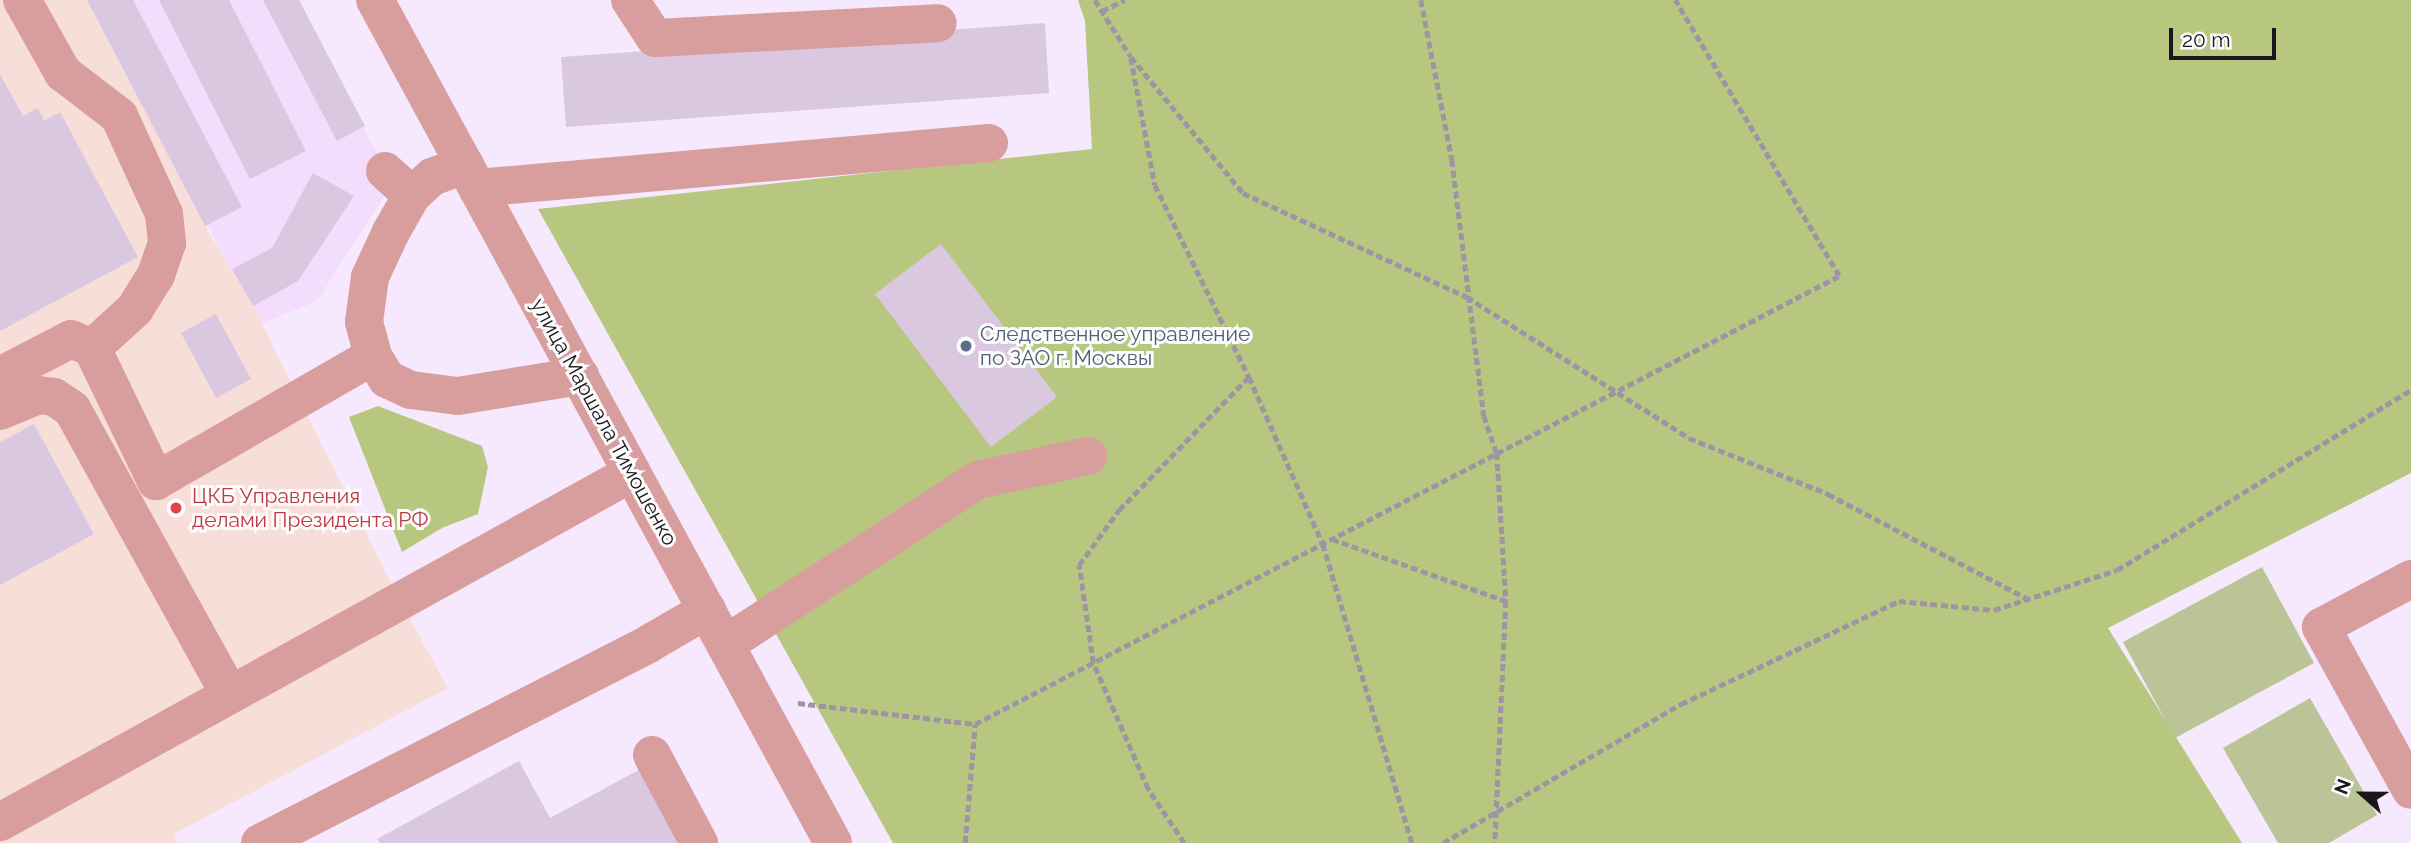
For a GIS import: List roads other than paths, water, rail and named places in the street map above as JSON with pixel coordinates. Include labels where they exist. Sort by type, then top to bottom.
[{"type":"street","points":[[22,0],[62,74],[119,116],[164,214],[167,243],[156,275],[135,309],[92,348]]},
{"type":"street","name":"улица Маршала Тимошенко","points":[[375,0],[834,843]]},
{"type":"street","points":[[630,0],[655,38],[938,23]]},
{"type":"street","points":[[580,376],[458,396],[411,390],[387,379],[373,356],[364,322],[370,277],[399,183],[432,177],[989,143]]},
{"type":"street","points":[[0,376],[71,339],[92,348],[156,481],[373,356]]},
{"type":"street","points":[[0,411],[38,395],[54,397],[72,410],[229,693]]},
{"type":"street","points":[[726,645],[978,480],[1088,456]]},
{"type":"street","points":[[0,822],[229,693],[632,473]]},
{"type":"street","points":[[2411,579],[2321,627],[2411,790]]},
{"type":"street","points":[[260,843],[650,643],[707,610]]},
{"type":"street","points":[[652,755],[699,843]]},
{"type":"place","name":"Следственное управление по ЗАО г. Москвы","points":[[966,346]]},
{"type":"place","name":"ЦКБ Управления делами Президента РФ","points":[[176,508]]}]
